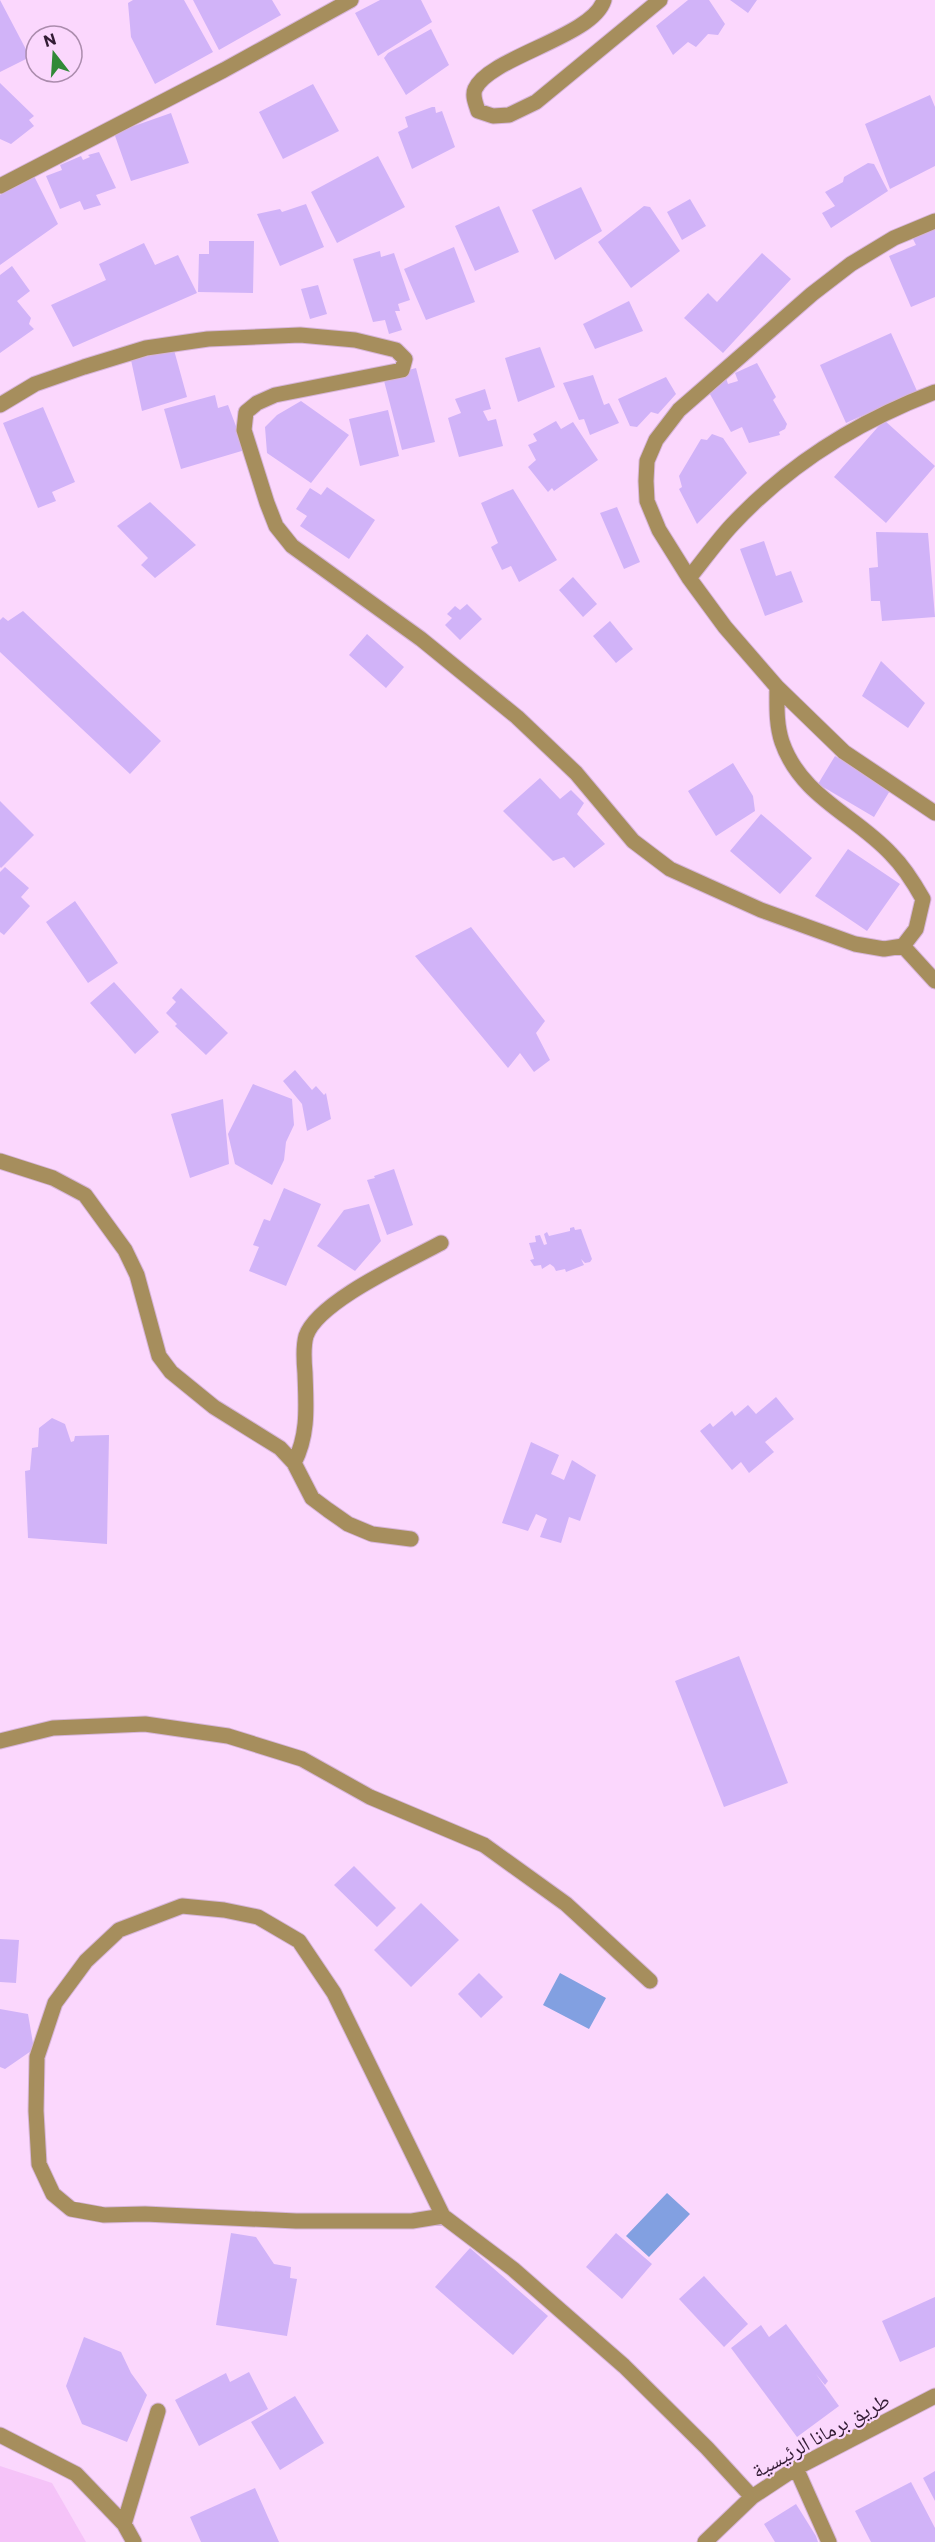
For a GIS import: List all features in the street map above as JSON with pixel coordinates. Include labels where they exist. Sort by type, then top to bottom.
[{"type":"street","points":[[0,186],[351,0]]},
{"type":"street","points":[[604,0],[598,11],[580,25],[490,73],[476,87],[474,96],[478,111],[493,116],[509,115],[536,102],[660,0]]},
{"type":"street","points":[[935,221],[894,238],[860,258],[812,294],[679,410],[656,440],[647,461],[647,501],[659,530],[689,578],[725,627],[777,687],[844,752],[935,813]]},
{"type":"street","points":[[0,405],[34,384],[84,367],[146,348],[208,339],[300,335],[355,340],[396,350],[405,359],[402,370],[275,395],[257,403],[246,412],[244,430],[267,503],[276,526],[292,546],[421,639],[517,717],[576,773],[633,841],[670,869],[761,910],[855,944],[884,949],[903,946],[916,929],[923,899],[914,881],[890,852],[812,789],[794,767],[782,742],[776,715],[777,687]]},
{"type":"street","points":[[689,578],[732,525],[805,459],[898,407],[935,392]]},
{"type":"street","points":[[903,946],[935,981]]},
{"type":"street","points":[[0,1161],[53,1178],[85,1195],[125,1250],[138,1275],[159,1356],[171,1372],[214,1407],[280,1448],[294,1463],[312,1498],[348,1524],[372,1534],[411,1539]]},
{"type":"street","points":[[294,1463],[302,1447],[307,1419],[304,1359],[306,1336],[320,1315],[349,1294],[441,1243]]},
{"type":"street","points":[[0,1741],[53,1728],[145,1724],[228,1736],[302,1759],[370,1797],[484,1845],[566,1904],[650,1981]]},
{"type":"street","points":[[443,2216],[412,2221],[296,2222],[145,2214],[104,2216],[71,2209],[53,2194],[39,2164],[36,2111],[37,2057],[55,2003],[86,1961],[119,1930],[182,1906],[224,1910],[258,1917],[299,1941],[334,1993],[443,2216],[513,2269],[624,2366],[707,2448],[752,2497]]},
{"type":"street","name":"طريق برمانا الرئيسية","points":[[705,2542],[752,2497],[795,2468],[935,2396]]},
{"type":"street","points":[[124,2524],[158,2411]]},
{"type":"street","points":[[0,2435],[76,2474],[124,2524],[134,2542]]},
{"type":"street","points":[[795,2468],[829,2542]]},
{"type":"shaded area","points":[[0,2466],[52,2483],[86,2542],[0,2542]]},
{"type":"water","points":[[560,1973],[606,1998],[589,2029],[543,2005]]},
{"type":"water","points":[[667,2193],[690,2214],[649,2257],[626,2236]]},
{"type":"building","points":[[0,0],[24,46],[24,60],[0,72]]},
{"type":"building","points":[[133,0],[184,0],[213,52],[155,84],[131,37],[128,3]]},
{"type":"building","points":[[193,0],[272,0],[281,15],[219,50]]},
{"type":"building","points":[[380,0],[421,0],[432,22],[378,56],[355,13]]},
{"type":"building","points":[[688,0],[709,0],[725,24],[718,35],[708,34],[696,47],[688,42],[673,55],[656,26]]},
{"type":"building","points":[[730,0],[757,0],[748,13]]},
{"type":"building","points":[[431,29],[449,65],[406,95],[384,58],[388,53]]},
{"type":"building","points":[[0,83],[34,116],[29,120],[34,126],[11,144],[0,139]]},
{"type":"building","points":[[313,84],[339,131],[283,159],[259,112]]},
{"type":"building","points":[[930,95],[935,107],[935,166],[890,189],[865,124]]},
{"type":"building","points":[[435,107],[436,113],[442,111],[455,147],[412,169],[398,132],[408,127],[405,117]]},
{"type":"building","points":[[171,113],[189,163],[131,181],[114,133]]},
{"type":"building","points":[[99,152],[116,188],[96,195],[101,205],[84,210],[80,201],[60,209],[46,176],[62,170],[60,165],[81,156],[83,160],[90,157],[88,155]]},
{"type":"building","points":[[378,156],[405,207],[337,243],[311,192]]},
{"type":"building","points":[[868,163],[874,164],[888,191],[831,228],[822,213],[835,206],[825,192],[843,182],[844,177]]},
{"type":"building","points":[[33,174],[58,224],[0,265],[0,195]]},
{"type":"building","points":[[581,187],[602,231],[555,260],[532,210]]},
{"type":"building","points":[[690,199],[706,226],[682,240],[667,212]]},
{"type":"building","points":[[306,204],[324,247],[280,266],[257,214],[280,209],[282,212]]},
{"type":"building","points":[[499,206],[519,252],[475,271],[455,226]]},
{"type":"building","points":[[644,206],[650,207],[680,251],[631,288],[598,242]]},
{"type":"building","points":[[935,227],[935,297],[911,307],[889,256],[916,245],[912,237]]},
{"type":"building","points":[[209,241],[254,241],[253,293],[198,292],[199,254],[209,254]]},
{"type":"building","points":[[144,243],[155,265],[178,255],[197,293],[73,347],[51,305],[106,280],[99,264]]},
{"type":"building","points":[[454,247],[475,302],[426,320],[404,269]]},
{"type":"building","points":[[380,251],[381,257],[394,253],[410,300],[398,304],[400,311],[395,311],[402,330],[389,334],[385,320],[373,322],[353,259]]},
{"type":"building","points":[[762,253],[791,279],[723,353],[684,318],[708,293],[717,302]]},
{"type":"building","points":[[12,266],[30,291],[17,301],[31,318],[29,324],[34,329],[0,353],[0,275]]},
{"type":"building","points":[[318,285],[327,314],[310,319],[301,289]]},
{"type":"building","points":[[629,301],[643,331],[595,349],[583,324]]},
{"type":"building","points":[[891,333],[917,391],[846,423],[820,365]]},
{"type":"building","points":[[540,347],[555,387],[518,402],[505,358]]},
{"type":"building","points":[[174,350],[187,397],[142,411],[131,360]]},
{"type":"building","points":[[757,363],[776,397],[773,400],[787,424],[785,429],[779,432],[780,435],[749,443],[742,427],[731,432],[706,387],[726,378],[728,384],[738,381],[735,373]]},
{"type":"building","points":[[416,368],[435,442],[402,450],[383,377]]},
{"type":"building","points":[[593,375],[604,405],[609,403],[619,423],[590,435],[584,419],[579,420],[563,383]]},
{"type":"building","points":[[666,377],[676,394],[658,414],[651,412],[637,427],[630,426],[618,399]]},
{"type":"building","points":[[485,389],[491,409],[483,411],[488,421],[496,419],[503,446],[459,457],[448,418],[461,413],[455,399]]},
{"type":"building","points":[[215,395],[218,408],[228,405],[245,450],[181,469],[164,409]]},
{"type":"building","points":[[301,401],[349,435],[311,483],[267,453],[265,427],[277,415]]},
{"type":"building","points":[[43,407],[75,482],[52,492],[56,501],[38,508],[3,423]]},
{"type":"building","points":[[388,410],[399,456],[360,466],[349,419]]},
{"type":"building","points":[[884,420],[935,466],[886,523],[834,477]]},
{"type":"building","points":[[556,421],[561,429],[573,422],[598,460],[554,491],[552,488],[548,492],[528,467],[536,460],[528,445],[537,441],[533,434]]},
{"type":"building","points":[[712,434],[723,438],[747,473],[697,524],[679,489],[682,487],[679,476],[701,439],[707,440]]},
{"type":"building","points":[[327,487],[375,520],[349,559],[300,526],[307,516],[296,509],[310,488],[321,495]]},
{"type":"building","points":[[513,489],[557,560],[519,582],[511,566],[502,570],[491,547],[498,543],[481,503]]},
{"type":"building","points":[[150,502],[196,545],[155,578],[141,565],[148,558],[117,526]]},
{"type":"building","points":[[617,507],[640,562],[624,569],[600,513]]},
{"type":"building","points":[[876,532],[928,533],[935,617],[882,621],[880,601],[871,601],[869,568],[878,567]]},
{"type":"building","points":[[764,541],[776,576],[791,571],[803,602],[765,616],[740,549]]},
{"type":"building","points":[[573,577],[597,604],[583,617],[559,590]]},
{"type":"building","points":[[467,604],[482,619],[460,640],[445,625],[452,618],[447,614],[455,606],[460,610]]},
{"type":"building","points":[[23,611],[161,741],[130,774],[0,652],[0,620],[3,617],[8,621]]},
{"type":"building","points":[[610,621],[633,649],[616,663],[593,636]]},
{"type":"building","points":[[367,634],[404,667],[386,688],[349,655]]},
{"type":"building","points":[[881,661],[925,703],[908,728],[862,696]]},
{"type":"building","points":[[835,756],[891,789],[874,817],[818,784]]},
{"type":"building","points":[[733,763],[753,796],[755,811],[716,836],[688,791]]},
{"type":"building","points":[[540,778],[560,799],[571,790],[584,803],[577,814],[605,844],[574,868],[564,857],[553,861],[503,811]]},
{"type":"building","points":[[0,801],[34,835],[1,868],[0,867]]},
{"type":"building","points":[[761,814],[812,858],[780,894],[730,851]]},
{"type":"building","points":[[848,849],[900,884],[867,931],[815,896]]},
{"type":"building","points":[[5,867],[29,888],[21,897],[30,906],[4,935],[0,932],[0,872]]},
{"type":"building","points":[[75,901],[118,963],[88,983],[46,922]]},
{"type":"building","points":[[471,927],[545,1021],[536,1033],[550,1060],[534,1072],[520,1053],[508,1068],[415,956]]},
{"type":"building","points":[[114,982],[159,1032],[135,1054],[90,1003]]},
{"type":"building","points":[[181,988],[228,1033],[206,1055],[175,1026],[177,1024],[166,1013],[176,1002],[172,998]]},
{"type":"building","points":[[295,1070],[312,1090],[316,1086],[324,1095],[326,1093],[331,1119],[307,1131],[302,1104],[283,1081]]},
{"type":"building","points":[[253,1084],[292,1099],[294,1125],[286,1142],[284,1160],[272,1185],[235,1164],[228,1134]]},
{"type":"building","points":[[223,1099],[229,1164],[190,1178],[171,1114]]},
{"type":"building","points":[[394,1169],[413,1225],[387,1235],[367,1180]]},
{"type":"building","points":[[284,1188],[321,1204],[286,1286],[249,1271],[259,1247],[253,1245],[264,1219],[270,1221]]},
{"type":"building","points":[[369,1204],[381,1241],[355,1271],[317,1246],[344,1210]]},
{"type":"building","points":[[574,1227],[575,1230],[581,1229],[592,1259],[590,1262],[585,1263],[581,1259],[584,1265],[566,1272],[565,1269],[556,1271],[550,1264],[542,1269],[541,1265],[534,1266],[530,1260],[534,1259],[529,1243],[536,1242],[535,1236],[540,1235],[544,1245],[547,1244],[544,1234],[547,1232],[549,1236],[570,1231],[570,1228]]},
{"type":"building","points":[[776,1397],[794,1419],[765,1442],[774,1452],[749,1473],[741,1462],[732,1470],[700,1431],[710,1423],[713,1427],[732,1411],[735,1416],[748,1405],[756,1414]]},
{"type":"building","points":[[52,1418],[65,1424],[71,1442],[74,1441],[75,1436],[109,1435],[107,1544],[28,1538],[25,1471],[30,1470],[32,1448],[38,1447],[39,1428]]},
{"type":"building","points":[[531,1442],[559,1455],[551,1474],[564,1480],[572,1460],[596,1475],[580,1521],[569,1517],[561,1543],[540,1537],[547,1519],[536,1514],[528,1531],[502,1523]]},
{"type":"building","points":[[739,1656],[788,1783],[724,1807],[675,1681]]},
{"type":"building","points":[[354,1866],[396,1908],[377,1927],[334,1885]]},
{"type":"building","points":[[421,1903],[459,1940],[411,1987],[374,1950]]},
{"type":"building","points":[[0,1939],[19,1940],[16,1983],[0,1982]]},
{"type":"building","points":[[479,1973],[503,1997],[481,2018],[458,1994]]},
{"type":"building","points":[[0,2009],[28,2014],[34,2049],[5,2069],[0,2067]]},
{"type":"building","points":[[231,2233],[256,2237],[274,2264],[291,2267],[290,2278],[297,2279],[287,2336],[216,2325]]},
{"type":"building","points":[[616,2233],[652,2264],[622,2299],[586,2267]]},
{"type":"building","points":[[470,2248],[548,2316],[513,2355],[435,2287]]},
{"type":"building","points":[[704,2276],[748,2324],[724,2347],[679,2299]]},
{"type":"building","points":[[935,2297],[935,2347],[900,2362],[882,2321]]},
{"type":"building","points":[[786,2324],[828,2381],[825,2385],[816,2374],[839,2406],[797,2437],[731,2348],[761,2325],[769,2337]]},
{"type":"building","points":[[84,2337],[121,2352],[131,2373],[147,2395],[127,2442],[82,2424],[66,2386]]},
{"type":"building","points":[[249,2372],[268,2409],[199,2446],[175,2400],[226,2373],[230,2382]]},
{"type":"building","points":[[295,2396],[324,2443],[280,2470],[251,2422]]},
{"type":"building","points":[[935,2471],[935,2501],[923,2478]]},
{"type":"building","points":[[911,2482],[935,2528],[935,2542],[871,2542],[855,2511]]},
{"type":"building","points":[[255,2488],[279,2542],[201,2542],[190,2517]]},
{"type":"building","points":[[796,2504],[818,2542],[775,2542],[764,2524]]}]
